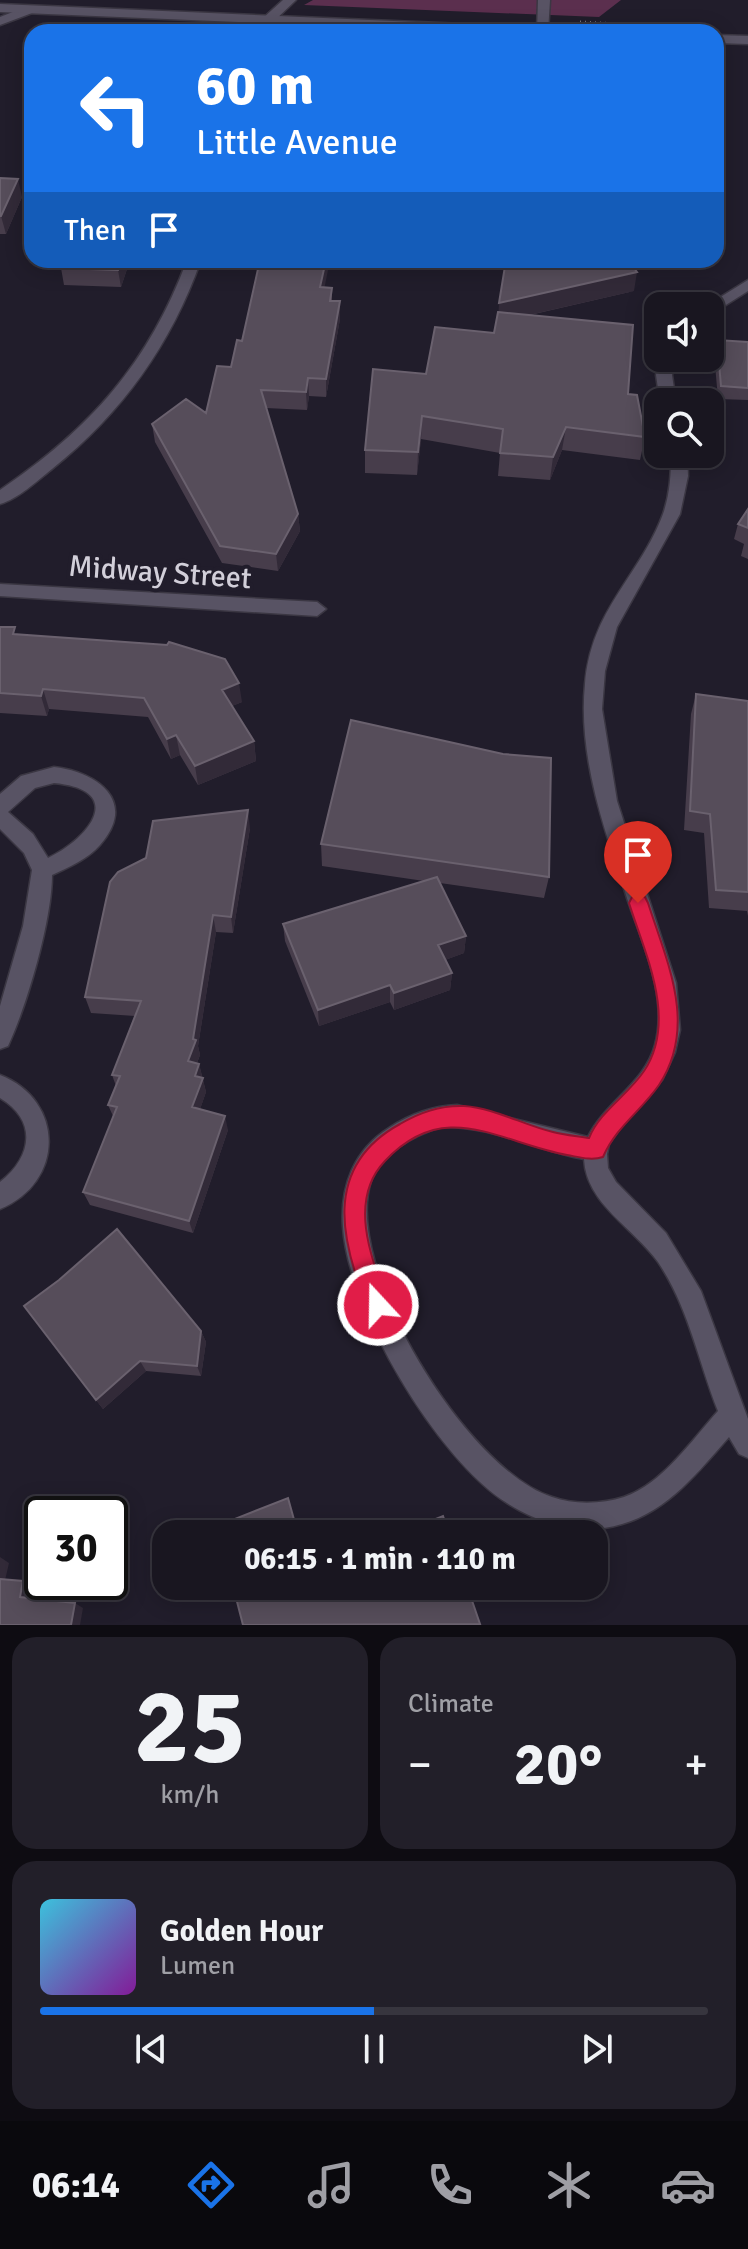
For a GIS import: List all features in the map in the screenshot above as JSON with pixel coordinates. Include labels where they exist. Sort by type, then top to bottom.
[{"type":"street","points":[[0,8],[260,24],[290,0]]},
{"type":"street","points":[[543,24],[544,0]]},
{"type":"street","points":[[0,21],[28,10]]},
{"type":"street","points":[[724,35],[748,40]]},
{"type":"street","points":[[0,498],[86,434],[129,387],[175,312],[191,268]]},
{"type":"street","points":[[724,300],[748,284]]},
{"type":"street","points":[[679,468],[679,495],[674,512],[655,550],[612,616],[596,667],[593,702],[596,745],[628,873],[662,972],[670,1022],[667,1042],[657,1069],[602,1132],[595,1150],[596,1169],[603,1184],[663,1249],[681,1280],[698,1315],[730,1417],[748,1445]]},
{"type":"street","name":"Midway Street","points":[[0,590],[317,609]]},
{"type":"street","points":[[0,807],[24,784],[55,775],[74,777],[98,791],[105,810],[104,821],[95,838],[67,859],[42,870]]},
{"type":"street","points":[[0,817],[35,853],[42,870],[36,909],[0,1039]]},
{"type":"street","points":[[0,1086],[26,1102],[38,1121],[39,1147],[20,1182],[0,1197]]},
{"type":"street","points":[[595,1150],[551,1142],[503,1125],[464,1116],[426,1120],[391,1140],[366,1166],[358,1183],[355,1217],[359,1256],[385,1321],[425,1395],[473,1459],[509,1489],[561,1513],[601,1516],[640,1504],[661,1489],[730,1417]]},
{"type":"path","points":[[569,22],[595,24]]},
{"type":"shaded area","points":[[313,0],[621,0],[599,17],[304,5]]},
{"type":"building","points":[[0,178],[18,179],[1,216],[0,216]]},
{"type":"building","points":[[61,268],[119,268],[118,270]]},
{"type":"building","points":[[258,268],[324,268],[320,287],[332,288],[330,301],[340,301],[326,379],[308,378],[306,392],[261,390],[298,514],[276,554],[220,546],[152,424],[186,399],[206,413],[217,366],[231,367],[237,340],[242,341]]},
{"type":"building","points":[[505,268],[634,268],[637,272],[499,303]]},
{"type":"building","points":[[498,312],[633,325],[628,394],[637,395],[644,437],[566,427],[553,457],[500,453],[503,429],[422,416],[418,452],[365,450],[373,369],[426,374],[435,327],[494,333]]},
{"type":"building","points":[[724,340],[748,342],[748,388],[721,386]]},
{"type":"building","points":[[748,509],[748,528],[738,524]]},
{"type":"building","points":[[0,627],[15,627],[13,634],[167,645],[169,642],[225,659],[239,683],[222,690],[254,741],[195,766],[176,735],[167,739],[144,698],[43,689],[41,696],[0,693]]},
{"type":"building","points":[[696,694],[748,701],[748,892],[716,890],[710,814],[690,811]]},
{"type":"building","points":[[351,720],[503,754],[551,758],[549,877],[321,844]]},
{"type":"building","points":[[248,810],[231,917],[213,915],[193,1039],[196,1040],[188,1061],[199,1064],[195,1076],[203,1078],[192,1107],[225,1116],[189,1221],[83,1192],[117,1107],[108,1105],[120,1076],[112,1075],[141,1001],[85,997],[110,882],[118,872],[146,858],[153,821]]},
{"type":"building","points":[[437,877],[466,936],[438,945],[452,973],[394,993],[390,985],[318,1010],[283,924]]},
{"type":"building","points":[[117,1229],[201,1331],[197,1366],[140,1361],[96,1400],[24,1306]]},
{"type":"building","points":[[288,1498],[294,1520],[232,1520]]},
{"type":"building","points":[[0,1579],[23,1581],[20,1597],[24,1600],[75,1603],[71,1625],[0,1625]]},
{"type":"building","points":[[237,1600],[472,1600],[480,1624],[243,1625]]},
{"type":"route","points":[[378,1305],[359,1256],[354,1229],[358,1183],[376,1152],[426,1120],[445,1116],[464,1116],[503,1125],[551,1142],[595,1150],[602,1132],[652,1077],[662,1060],[667,1042],[669,1000],[638,903]]}]
